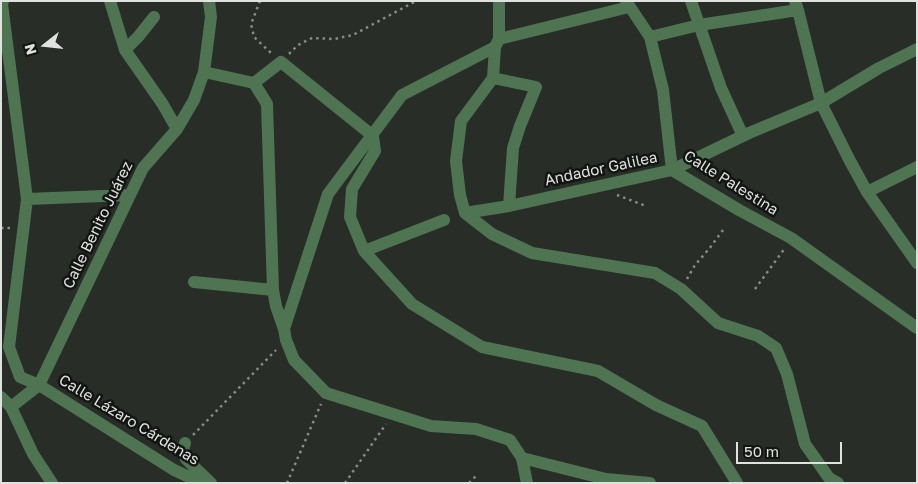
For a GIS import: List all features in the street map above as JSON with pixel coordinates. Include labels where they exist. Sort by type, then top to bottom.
[{"type":"street","name":"Calle Lázaro Cárdenas","points":[[2,1],[27,199],[8,347],[20,377],[39,385],[174,470],[202,483]]},
{"type":"street","points":[[110,1],[125,50],[162,103],[177,129]]},
{"type":"street","name":"Calle Benito Juárez","points":[[12,407],[39,385],[143,168],[177,129],[194,100],[204,72],[211,17],[209,1]]},
{"type":"street","points":[[498,1],[497,43],[493,78],[461,121],[456,161],[460,195],[465,213],[492,234],[532,253],[655,273],[681,289],[718,323],[758,336],[776,348],[787,374],[805,444],[829,478],[838,483]]},
{"type":"street","points":[[691,1],[721,88],[743,136]]},
{"type":"street","points":[[285,334],[328,194],[402,95],[497,43],[628,4]]},
{"type":"street","name":"Calle Palestina","points":[[628,4],[650,37],[663,90],[672,170],[791,238],[917,328]]},
{"type":"street","points":[[650,37],[699,25],[797,6],[821,103],[867,192],[917,263]]},
{"type":"street","points":[[125,50],[154,17]]},
{"type":"street","name":"Andador Galilea","points":[[465,213],[509,206],[672,170],[743,136],[821,103],[879,68],[917,49]]},
{"type":"street","points":[[254,83],[281,62],[373,136],[375,152],[352,189],[350,217],[364,251],[412,304],[482,347],[598,372],[656,405],[702,426],[737,483]]},
{"type":"street","points":[[204,72],[254,83],[268,104],[273,290],[276,306],[294,360],[326,394],[431,426],[476,429],[510,440],[522,458],[527,483]]},
{"type":"street","points":[[493,78],[536,87],[513,148],[509,206]]},
{"type":"street","points":[[867,192],[917,168]]},
{"type":"street","points":[[27,199],[129,195]]},
{"type":"street","points":[[364,251],[444,220]]},
{"type":"street","points":[[194,282],[273,290]]},
{"type":"street","points":[[1,397],[12,407],[33,454],[52,483]]},
{"type":"street","points":[[185,443],[183,450],[186,459],[211,483]]},
{"type":"street","points":[[522,458],[606,479],[650,483]]},
{"type":"path","points":[[260,1],[251,24],[254,37],[281,62],[298,45],[312,38],[334,39],[353,35],[416,1]]},
{"type":"path","points":[[597,186],[646,206]]},
{"type":"path","points":[[681,289],[695,265],[723,230]]},
{"type":"path","points":[[755,289],[791,238]]},
{"type":"path","points":[[185,443],[285,334]]},
{"type":"path","points":[[286,483],[326,394]]},
{"type":"path","points":[[345,483],[392,414]]},
{"type":"path","points":[[469,483],[476,476]]}]
